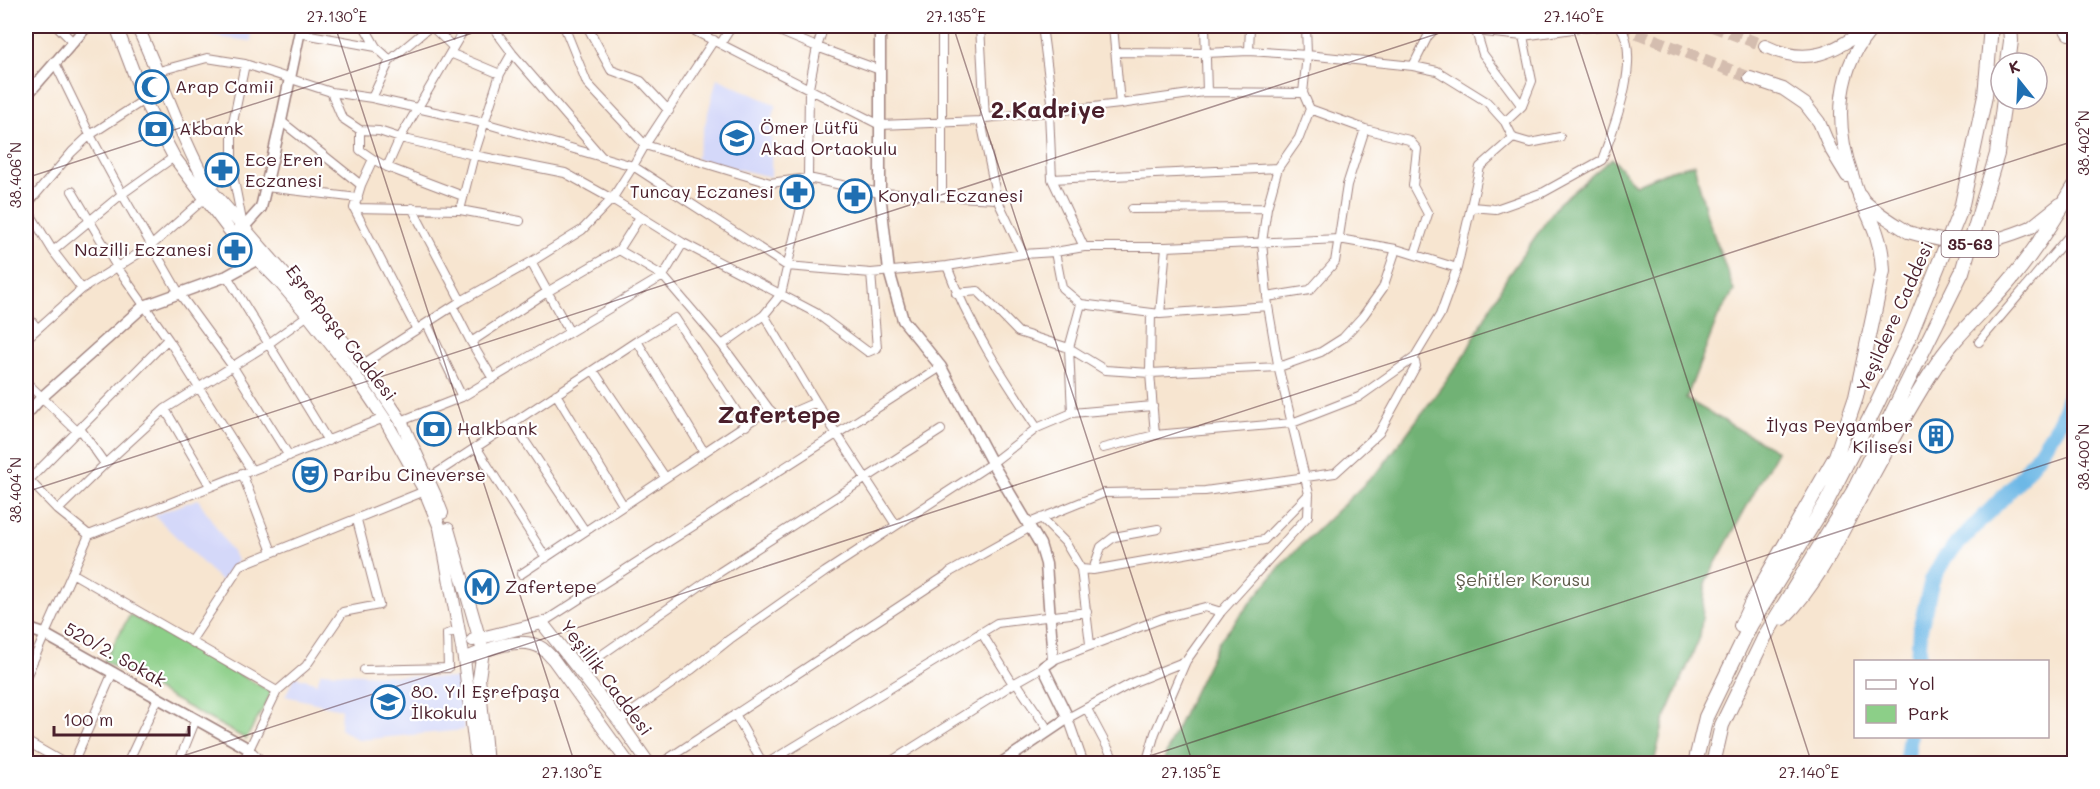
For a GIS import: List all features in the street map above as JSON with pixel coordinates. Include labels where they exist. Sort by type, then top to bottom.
[{"type":"highway","name":"Yeşildere Caddesi","points":[[1695,764],[1706,717],[1750,624],[1826,502],[1910,336],[1961,209],[1984,96],[1991,26]]},
{"type":"highway","points":[[2010,26],[2010,51]]},
{"type":"highway","name":"Yeşildere Caddesi","points":[[1713,764],[1722,725],[1765,636],[1853,492],[1962,272],[1997,154],[2002,111]]},
{"type":"highway","points":[[1765,636],[1801,600],[1829,556],[1934,367],[2029,257],[2074,187]]},
{"type":"highway","points":[[1706,717],[1752,602],[1836,456],[1856,397],[1883,271],[1878,233],[1860,196]]},
{"type":"main road","name":"Eşrefpaşa Caddesi","points":[[116,26],[144,100],[174,157],[243,228],[363,364],[401,421],[440,528],[462,644],[477,764]]},
{"type":"main road","name":"Eşrefpaşa Caddesi","points":[[137,26],[159,71],[207,193],[230,231],[308,315],[355,375],[426,485],[448,530],[483,651]]},
{"type":"main road","points":[[1765,46],[1789,56],[1812,56],[1838,48],[1873,26]]},
{"type":"main road","points":[[1860,196],[1845,156],[1839,117],[1848,70],[1855,52],[1873,26]]},
{"type":"main road","points":[[1750,78],[1783,89],[1805,104],[1819,122],[1830,148],[1860,196]]},
{"type":"main road","name":"35-63","points":[[1860,196],[1908,232],[1939,241],[1971,244],[2002,240],[2031,227],[2055,210],[2074,187]]},
{"type":"main road","name":"Yeşillik Caddesi","points":[[462,644],[542,623],[619,721],[649,764]]},
{"type":"main road","name":"Yeşillik Caddesi","points":[[464,659],[483,651],[517,642],[542,648],[553,659],[629,764]]},
{"type":"main road","points":[[483,651],[479,678],[487,764]]},
{"type":"street","points":[[57,26],[72,41]]},
{"type":"street","points":[[26,96],[87,26]]},
{"type":"street","points":[[364,26],[376,47],[390,60]]},
{"type":"street","points":[[372,98],[390,60],[431,26],[451,50],[500,74]]},
{"type":"street","points":[[387,167],[400,138],[466,26]]},
{"type":"street","points":[[492,26],[512,53],[601,156]]},
{"type":"street","points":[[564,26],[587,83],[645,145],[770,183],[808,178],[880,193],[997,199]]},
{"type":"street","points":[[587,26],[611,70],[641,81],[669,111]]},
{"type":"street","points":[[685,26],[880,125],[942,124],[983,120],[1207,92],[1303,93]]},
{"type":"street","points":[[363,364],[457,304],[582,230],[612,199],[645,145],[718,41],[732,26]]},
{"type":"street","points":[[767,26],[880,70]]},
{"type":"street","points":[[722,345],[764,315],[781,294],[808,178],[808,88],[824,26]]},
{"type":"street","points":[[880,26],[880,193],[889,271],[903,320],[941,367],[992,463],[1040,544],[1046,564],[1053,660]]},
{"type":"street","points":[[942,26],[942,196]]},
{"type":"street","points":[[980,26],[983,120],[997,199],[1023,254]]},
{"type":"street","points":[[1042,26],[1052,101],[1049,112],[1052,179],[1084,247]]},
{"type":"street","points":[[1113,26],[1119,104]]},
{"type":"street","points":[[1205,26],[1207,92]]},
{"type":"street","points":[[1249,51],[1250,26]]},
{"type":"street","points":[[1146,764],[1155,733],[1186,661],[1221,612],[1308,516],[1305,477],[1279,367],[1268,302],[1262,242],[1267,208],[1278,168],[1299,138],[1310,109],[1303,93],[1307,55],[1306,26]]},
{"type":"street","points":[[1413,66],[1428,36],[1438,26]]},
{"type":"street","points":[[1505,122],[1522,106],[1532,81],[1520,26]]},
{"type":"street","points":[[1473,28],[1523,36],[1580,26],[1602,26]]},
{"type":"street","points":[[1471,207],[1496,209],[1544,192],[1602,160],[1622,108],[1627,71],[1626,34],[1620,26]]},
{"type":"street","points":[[1473,28],[1484,54],[1522,106]]},
{"type":"street","points":[[230,231],[243,228],[261,208],[300,29],[376,47]]},
{"type":"street","points":[[1115,52],[1249,51],[1413,66],[1437,71],[1487,102],[1505,122],[1513,138],[1530,143],[1560,137]]},
{"type":"street","points":[[460,210],[474,155],[500,74],[512,53]]},
{"type":"street","points":[[159,71],[207,58],[245,64],[331,92],[372,98],[484,123],[601,156],[633,166],[787,266],[872,273],[946,266],[1084,247],[1166,247],[1339,240],[1396,249],[1457,268]]},
{"type":"street","points":[[54,62],[90,135],[179,293],[233,367],[289,456]]},
{"type":"street","points":[[243,228],[232,170],[232,127],[245,64]]},
{"type":"street","points":[[26,75],[35,86]]},
{"type":"street","points":[[331,92],[342,118],[360,130],[379,131],[474,155],[565,173],[683,243],[816,313],[868,352],[877,348],[872,273]]},
{"type":"street","points":[[82,289],[53,251],[26,206],[72,152],[90,135],[144,100]]},
{"type":"street","points":[[1310,109],[1365,129],[1408,140],[1416,149],[1413,186],[1428,214],[1415,254]]},
{"type":"street","points":[[281,121],[361,185]]},
{"type":"street","points":[[1055,252],[1062,288],[1081,304],[1156,313],[1268,302],[1310,290],[1335,262],[1347,185],[1365,129]]},
{"type":"street","points":[[360,130],[360,150],[373,159],[387,167],[463,196]]},
{"type":"street","points":[[1103,448],[1155,435],[1292,423],[1359,397],[1414,358],[1440,315],[1457,268],[1480,167],[1513,138]]},
{"type":"street","points":[[53,251],[122,194],[174,157]]},
{"type":"street","points":[[373,159],[354,208],[417,330]]},
{"type":"street","points":[[1052,179],[1278,168]]},
{"type":"street","points":[[26,339],[82,289],[152,245],[232,170]]},
{"type":"street","points":[[266,187],[357,198]]},
{"type":"street","points":[[72,191],[117,267],[168,339],[252,471]]},
{"type":"street","points":[[354,208],[460,210],[520,220]]},
{"type":"street","points":[[412,208],[457,304],[471,342],[493,379]]},
{"type":"street","points":[[1132,209],[1267,208]]},
{"type":"street","points":[[471,342],[547,292],[619,250],[640,218]]},
{"type":"street","points":[[1979,342],[2074,230]]},
{"type":"street","points":[[401,421],[462,397],[663,276],[683,243]]},
{"type":"street","points":[[1155,435],[1150,373],[1166,247]]},
{"type":"street","points":[[956,292],[978,291],[1018,332],[1069,348],[1105,370],[1150,373],[1279,367],[1322,352],[1342,338],[1363,316],[1383,288],[1396,249]]},
{"type":"street","points":[[619,250],[663,276],[722,345],[779,418],[816,402]]},
{"type":"street","points":[[26,415],[144,306],[227,276],[258,259]]},
{"type":"street","points":[[531,262],[569,331]]},
{"type":"street","points":[[946,266],[956,292],[999,372],[1037,428]]},
{"type":"street","points":[[227,276],[328,441]]},
{"type":"street","points":[[1072,413],[1069,348],[1081,304]]},
{"type":"street","points":[[26,314],[37,328]]},
{"type":"street","points":[[58,510],[165,409],[268,344],[308,315]]},
{"type":"street","points":[[764,315],[816,402],[896,525]]},
{"type":"street","points":[[191,641],[241,565],[357,520],[426,485],[476,447],[636,341],[675,318],[746,426]]},
{"type":"street","points":[[427,324],[462,397]]},
{"type":"street","points":[[26,492],[29,481],[168,339]]},
{"type":"street","points":[[636,341],[704,452]]},
{"type":"street","points":[[660,764],[950,572],[1041,518],[1104,493],[1205,491],[1335,473],[1379,433],[1416,366],[1414,358]]},
{"type":"street","points":[[542,623],[941,367]]},
{"type":"street","points":[[593,370],[665,477]]},
{"type":"street","points":[[26,382],[78,432],[81,430],[105,464]]},
{"type":"street","points":[[556,394],[623,505]]},
{"type":"street","points":[[619,721],[729,639],[896,525],[992,463],[1037,428],[1072,413],[1153,406]]},
{"type":"street","points":[[165,409],[210,486]]},
{"type":"street","points":[[521,574],[770,409]]},
{"type":"street","points":[[26,676],[89,535],[384,418]]},
{"type":"street","points":[[513,423],[585,531]]},
{"type":"street","points":[[580,670],[712,578],[941,430]]},
{"type":"street","points":[[476,447],[546,558]]},
{"type":"street","points":[[242,473],[272,552]]},
{"type":"street","points":[[29,481],[58,510],[89,535]]},
{"type":"street","points":[[1081,569],[1093,570],[1264,540],[1308,494]]},
{"type":"street","points":[[1041,518],[1065,542],[1081,569],[1090,645]]},
{"type":"street","points":[[242,764],[277,691],[306,666],[343,612],[379,604],[357,520]]},
{"type":"street","points":[[1093,570],[1101,547],[1114,537],[1158,530]]},
{"type":"street","points":[[72,573],[277,691]]},
{"type":"street","points":[[887,764],[1053,660],[1163,618],[1205,606],[1221,612]]},
{"type":"street","points":[[735,714],[765,764],[997,623],[1087,612]]},
{"type":"street","name":"520/2. Sokak","points":[[26,628],[44,634],[249,749]]},
{"type":"street","points":[[364,670],[448,668],[447,633],[459,631]]},
{"type":"street","points":[[981,632],[1049,731]]},
{"type":"street","points":[[1000,764],[1068,718],[1134,682],[1186,661]]},
{"type":"street","points":[[1042,667],[1068,718],[1084,764]]},
{"type":"street","points":[[73,764],[112,672]]},
{"type":"street","points":[[127,764],[158,698]]},
{"type":"street","points":[[1087,709],[1111,754],[1111,764]]},
{"type":"street","points":[[178,764],[196,719]]},
{"type":"street","points":[[26,741],[66,764]]},
{"type":"street","points":[[249,749],[265,764]]},
{"type":"shaded area","points":[[198,26],[252,26],[251,41],[215,37]]},
{"type":"shaded area","name":"Ömer Lütfü Akad Ortaokulu","points":[[717,78],[776,105],[772,116],[771,177],[696,159]]},
{"type":"shaded area","points":[[198,499],[238,561],[223,583],[154,515]]},
{"type":"shaded area","name":"80. Yıl Eşrefpaşa İlkokulu","points":[[321,672],[461,679],[464,730],[358,740],[340,729],[341,709],[285,696],[295,676],[317,683]]},
{"type":"green space","name":"Şehitler Korusu","points":[[1612,158],[1635,185],[1668,171],[1694,164],[1707,216],[1734,291],[1718,317],[1686,399],[1777,451],[1706,581],[1700,637],[1664,721],[1654,763],[1163,763],[1171,740],[1219,641],[1284,562],[1381,468],[1463,358],[1507,277],[1559,203]]},
{"type":"green space","points":[[130,615],[272,692],[246,739],[104,661]]},
{"type":"waterway","points":[[1918,660],[1920,629],[1932,580],[1945,557],[2014,486],[2039,454],[2061,420],[2074,383]]},
{"type":"waterway","points":[[1906,764],[1910,738]]},
{"type":"tunnel","points":[[1620,26],[1750,78]]},
{"type":"tunnel","points":[[1712,26],[1765,46]]},
{"type":"place","name":"Arap Camii","points":[[152,87]]},
{"type":"place","name":"Akbank","points":[[156,129]]},
{"type":"place","name":"Ömer Lütfü Akad Ortaokulu","points":[[737,138]]},
{"type":"place","name":"Ece Eren Eczanesi","points":[[222,170]]},
{"type":"place","name":"Tuncay Eczanesi","points":[[797,192]]},
{"type":"place","name":"Konyalı Eczanesi","points":[[855,196]]},
{"type":"place","name":"Nazilli Eczanesi","points":[[235,250]]},
{"type":"place","name":"Halkbank","points":[[434,429]]},
{"type":"place","name":"İlyas Peygamber Kilisesi","points":[[1936,436]]},
{"type":"place","name":"Paribu Cineverse","points":[[310,475]]},
{"type":"place","name":"Zafertepe","points":[[482,587]]},
{"type":"place","name":"80. Yıl Eşrefpaşa İlkokulu","points":[[388,702]]},
{"type":"district","name":"2.Kadriye","points":[[1048,110]]},
{"type":"district","name":"Zafertepe","points":[[779,415]]}]
